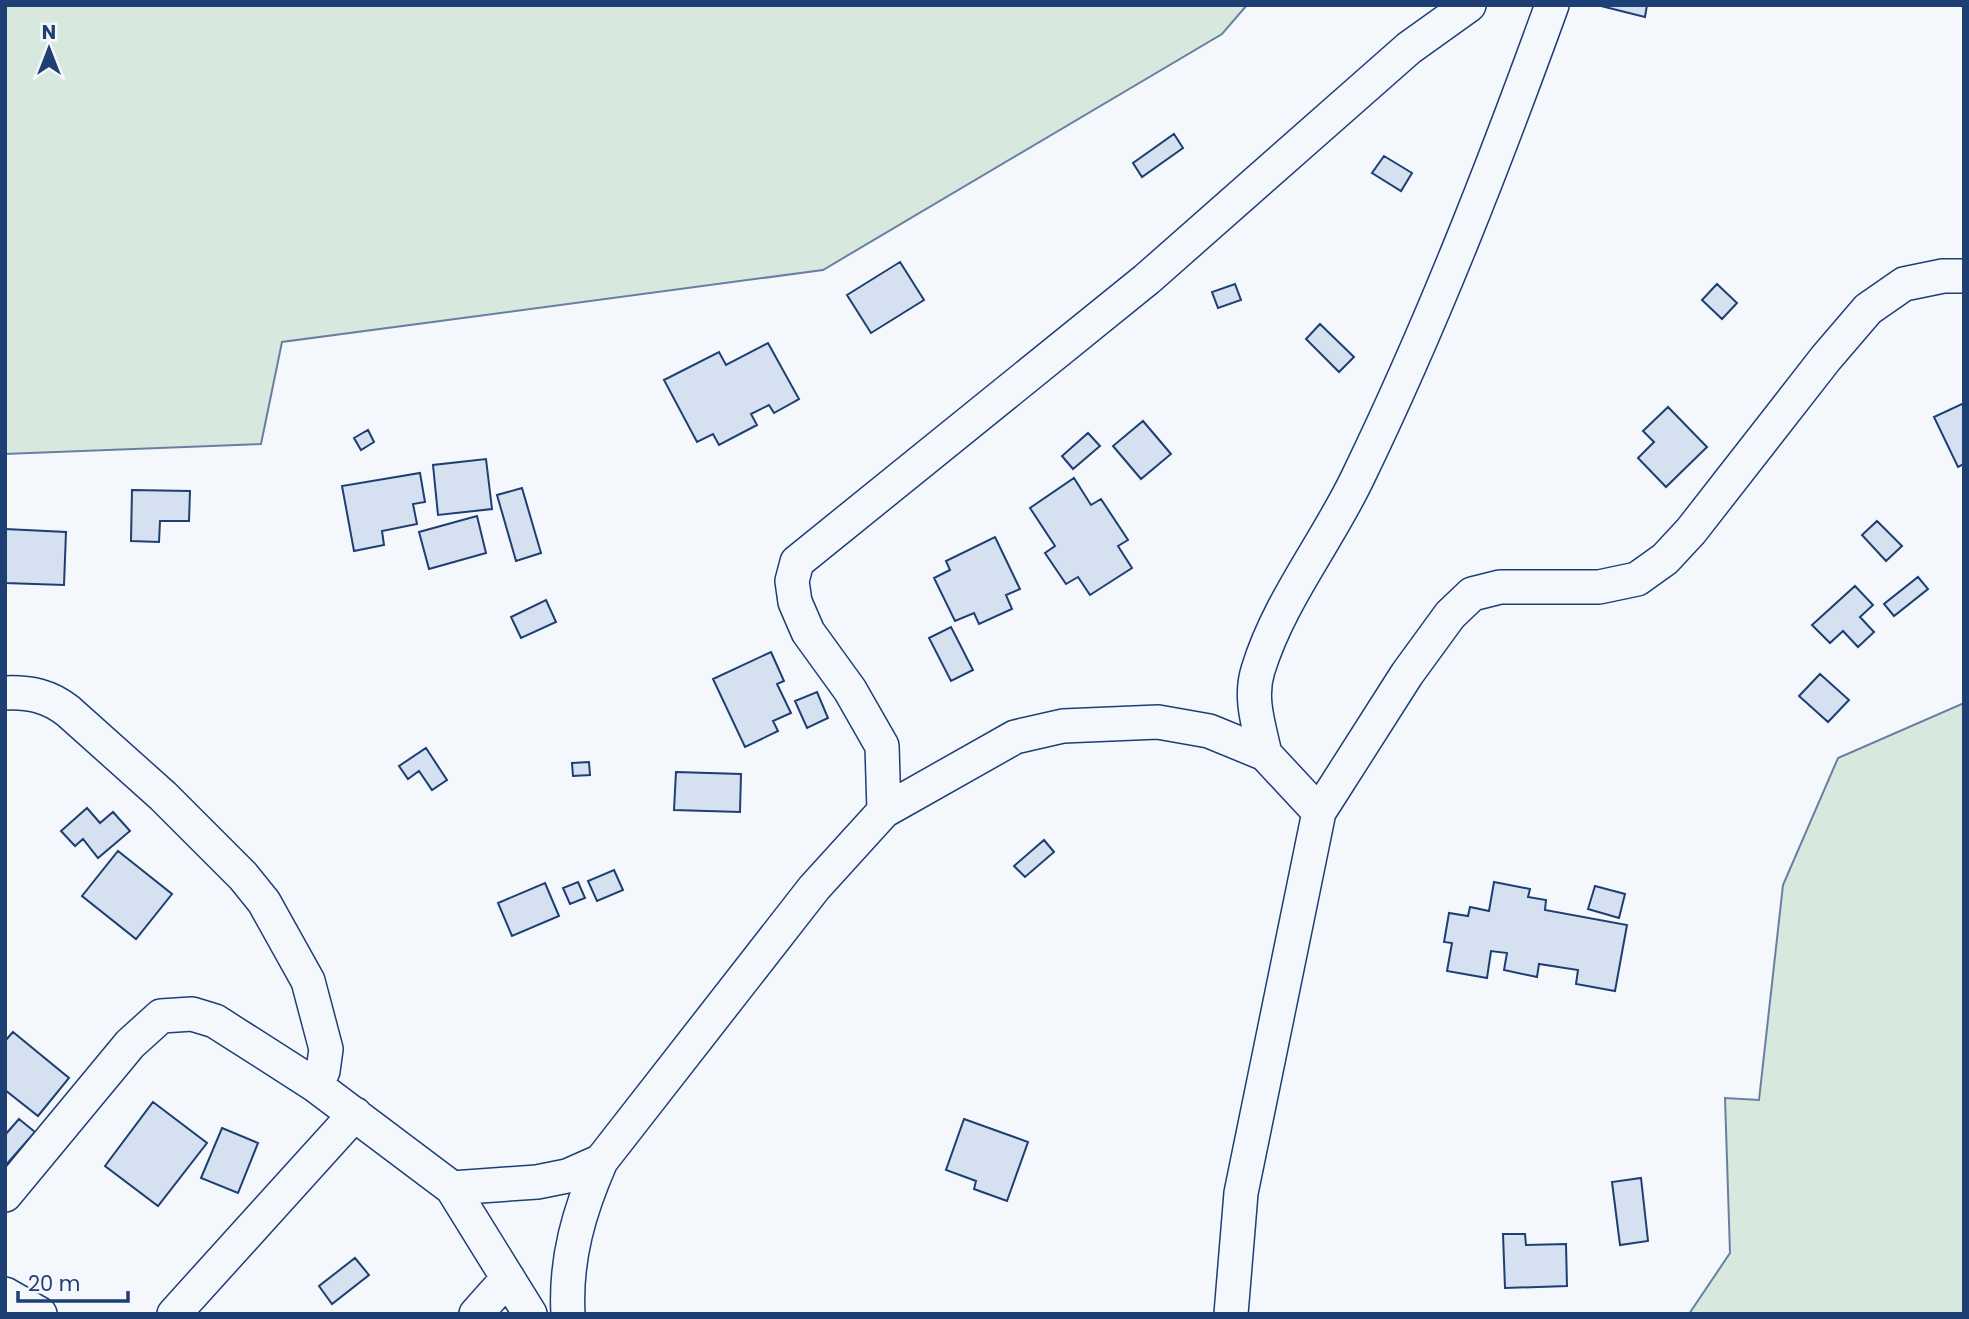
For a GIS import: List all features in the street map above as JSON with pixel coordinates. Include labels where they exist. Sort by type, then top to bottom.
[{"type":"street","points":[[884,811],[882,746],[850,690],[807,632],[795,602],[792,581],[797,562],[1147,279],[1409,48],[1469,5]]},
{"type":"street","points":[[1265,754],[1253,688],[1273,629],[1357,479],[1407,370],[1455,259],[1552,5]]},
{"type":"street","points":[[1231,1314],[1241,1193],[1319,812],[1407,674],[1450,615],[1472,594],[1500,587],[1599,587],[1637,579],[1665,559],[1691,531],[1810,378],[1868,309],[1904,284],[1943,276],[1964,276]]},
{"type":"street","points":[[5,693],[38,695],[56,702],[68,711],[163,796],[243,876],[264,902],[308,981],[326,1049],[323,1072],[315,1085]]},
{"type":"street","points":[[568,1314],[566,1285],[571,1247],[583,1203],[601,1161],[814,888],[884,811],[1014,737],[1063,726],[1158,722],[1209,732],[1265,754],[1319,812]]},
{"type":"street","points":[[5,1195],[130,1044],[161,1016],[192,1014],[215,1021],[315,1085],[452,1188],[530,1314]]},
{"type":"street","points":[[174,1314],[355,1114]]},
{"type":"street","points":[[452,1188],[537,1182],[567,1176],[601,1161]]},
{"type":"street","points":[[476,1314],[508,1278]]},
{"type":"street","points":[[5,1294],[40,1314]]},
{"type":"shaded area","points":[[5,5],[1247,5],[1222,34],[823,270],[282,342],[261,444],[5,454]]},
{"type":"shaded area","points":[[1964,703],[1964,1314],[1689,1314],[1730,1253],[1725,1098],[1759,1100],[1783,885],[1838,758]]},
{"type":"building","points":[[1597,5],[1647,5],[1645,17]]},
{"type":"building","points":[[1174,134],[1183,148],[1142,177],[1133,163]]},
{"type":"building","points":[[1384,156],[1412,173],[1401,191],[1372,173]]},
{"type":"building","points":[[900,262],[924,300],[871,333],[847,295]]},
{"type":"building","points":[[1235,284],[1241,300],[1218,308],[1212,292]]},
{"type":"building","points":[[1717,284],[1737,303],[1722,319],[1702,300]]},
{"type":"building","points":[[1320,324],[1354,357],[1339,372],[1306,339]]},
{"type":"building","points":[[768,343],[799,399],[774,413],[769,405],[751,414],[757,425],[719,445],[713,434],[697,442],[664,380],[719,352],[726,365]]},
{"type":"building","points":[[1964,403],[1964,464],[1958,467],[1934,417]]},
{"type":"building","points":[[1668,407],[1707,447],[1666,487],[1638,458],[1654,442],[1643,431]]},
{"type":"building","points":[[1143,421],[1171,454],[1141,479],[1113,446]]},
{"type":"building","points":[[368,430],[374,442],[361,450],[354,438]]},
{"type":"building","points":[[1088,433],[1100,446],[1073,469],[1062,456]]},
{"type":"building","points":[[486,459],[492,509],[438,515],[433,465]]},
{"type":"building","points":[[420,473],[425,502],[413,504],[417,524],[382,531],[384,545],[354,551],[342,486]]},
{"type":"building","points":[[1074,478],[1091,505],[1101,499],[1128,540],[1118,546],[1132,568],[1090,595],[1078,577],[1066,584],[1045,553],[1055,546],[1030,508]]},
{"type":"building","points":[[522,488],[541,553],[516,561],[497,495]]},
{"type":"building","points":[[132,490],[190,491],[189,521],[160,521],[159,542],[131,541]]},
{"type":"building","points":[[477,516],[486,553],[429,569],[419,532]]},
{"type":"building","points":[[1877,521],[1902,546],[1886,561],[1862,535]]},
{"type":"building","points":[[5,529],[66,532],[64,585],[5,583]]},
{"type":"building","points":[[995,537],[1020,589],[1006,595],[1012,609],[979,624],[974,613],[955,621],[934,578],[950,570],[946,561]]},
{"type":"building","points":[[1918,577],[1928,589],[1894,616],[1884,604]]},
{"type":"building","points":[[1855,586],[1873,605],[1860,617],[1874,632],[1858,647],[1843,631],[1830,643],[1812,625]]},
{"type":"building","points":[[546,600],[556,622],[521,638],[511,617]]},
{"type":"building","points":[[951,627],[973,670],[951,681],[929,638]]},
{"type":"building","points":[[771,652],[784,681],[777,684],[791,713],[773,721],[778,731],[745,747],[713,679]]},
{"type":"building","points":[[1820,674],[1849,700],[1828,722],[1799,696]]},
{"type":"building","points":[[817,692],[828,718],[807,728],[795,701]]},
{"type":"building","points":[[426,748],[447,780],[432,790],[419,771],[408,779],[399,766]]},
{"type":"building","points":[[589,762],[590,775],[573,776],[572,763]]},
{"type":"building","points":[[676,772],[741,774],[740,812],[674,810]]},
{"type":"building","points":[[87,808],[100,823],[113,812],[130,831],[98,858],[83,839],[75,846],[61,831]]},
{"type":"building","points":[[1044,840],[1054,852],[1025,877],[1014,866]]},
{"type":"building","points":[[118,851],[172,894],[136,939],[82,896]]},
{"type":"building","points":[[614,870],[623,890],[597,901],[588,881]]},
{"type":"building","points":[[578,882],[585,898],[570,904],[563,888]]},
{"type":"building","points":[[1494,882],[1530,889],[1528,897],[1546,900],[1545,910],[1627,925],[1615,991],[1576,984],[1578,970],[1539,964],[1537,977],[1504,970],[1507,953],[1491,951],[1487,978],[1447,971],[1452,943],[1444,942],[1449,913],[1468,916],[1470,907],[1489,911]]},
{"type":"building","points":[[545,883],[559,916],[512,936],[498,903]]},
{"type":"building","points":[[1595,886],[1625,894],[1619,918],[1588,909]]},
{"type":"building","points":[[13,1032],[69,1078],[38,1116],[5,1090],[5,1041]]},
{"type":"building","points":[[153,1102],[207,1143],[158,1206],[105,1166]]},
{"type":"building","points":[[19,1119],[35,1132],[5,1166],[5,1135]]},
{"type":"building","points":[[964,1119],[1028,1142],[1007,1201],[974,1189],[976,1181],[946,1170]]},
{"type":"building","points":[[222,1128],[258,1143],[238,1193],[201,1178]]},
{"type":"building","points":[[1641,1178],[1648,1241],[1620,1245],[1612,1182]]},
{"type":"building","points":[[1503,1234],[1525,1234],[1526,1245],[1566,1244],[1567,1286],[1505,1288]]},
{"type":"building","points":[[355,1258],[369,1275],[332,1304],[319,1286]]}]
